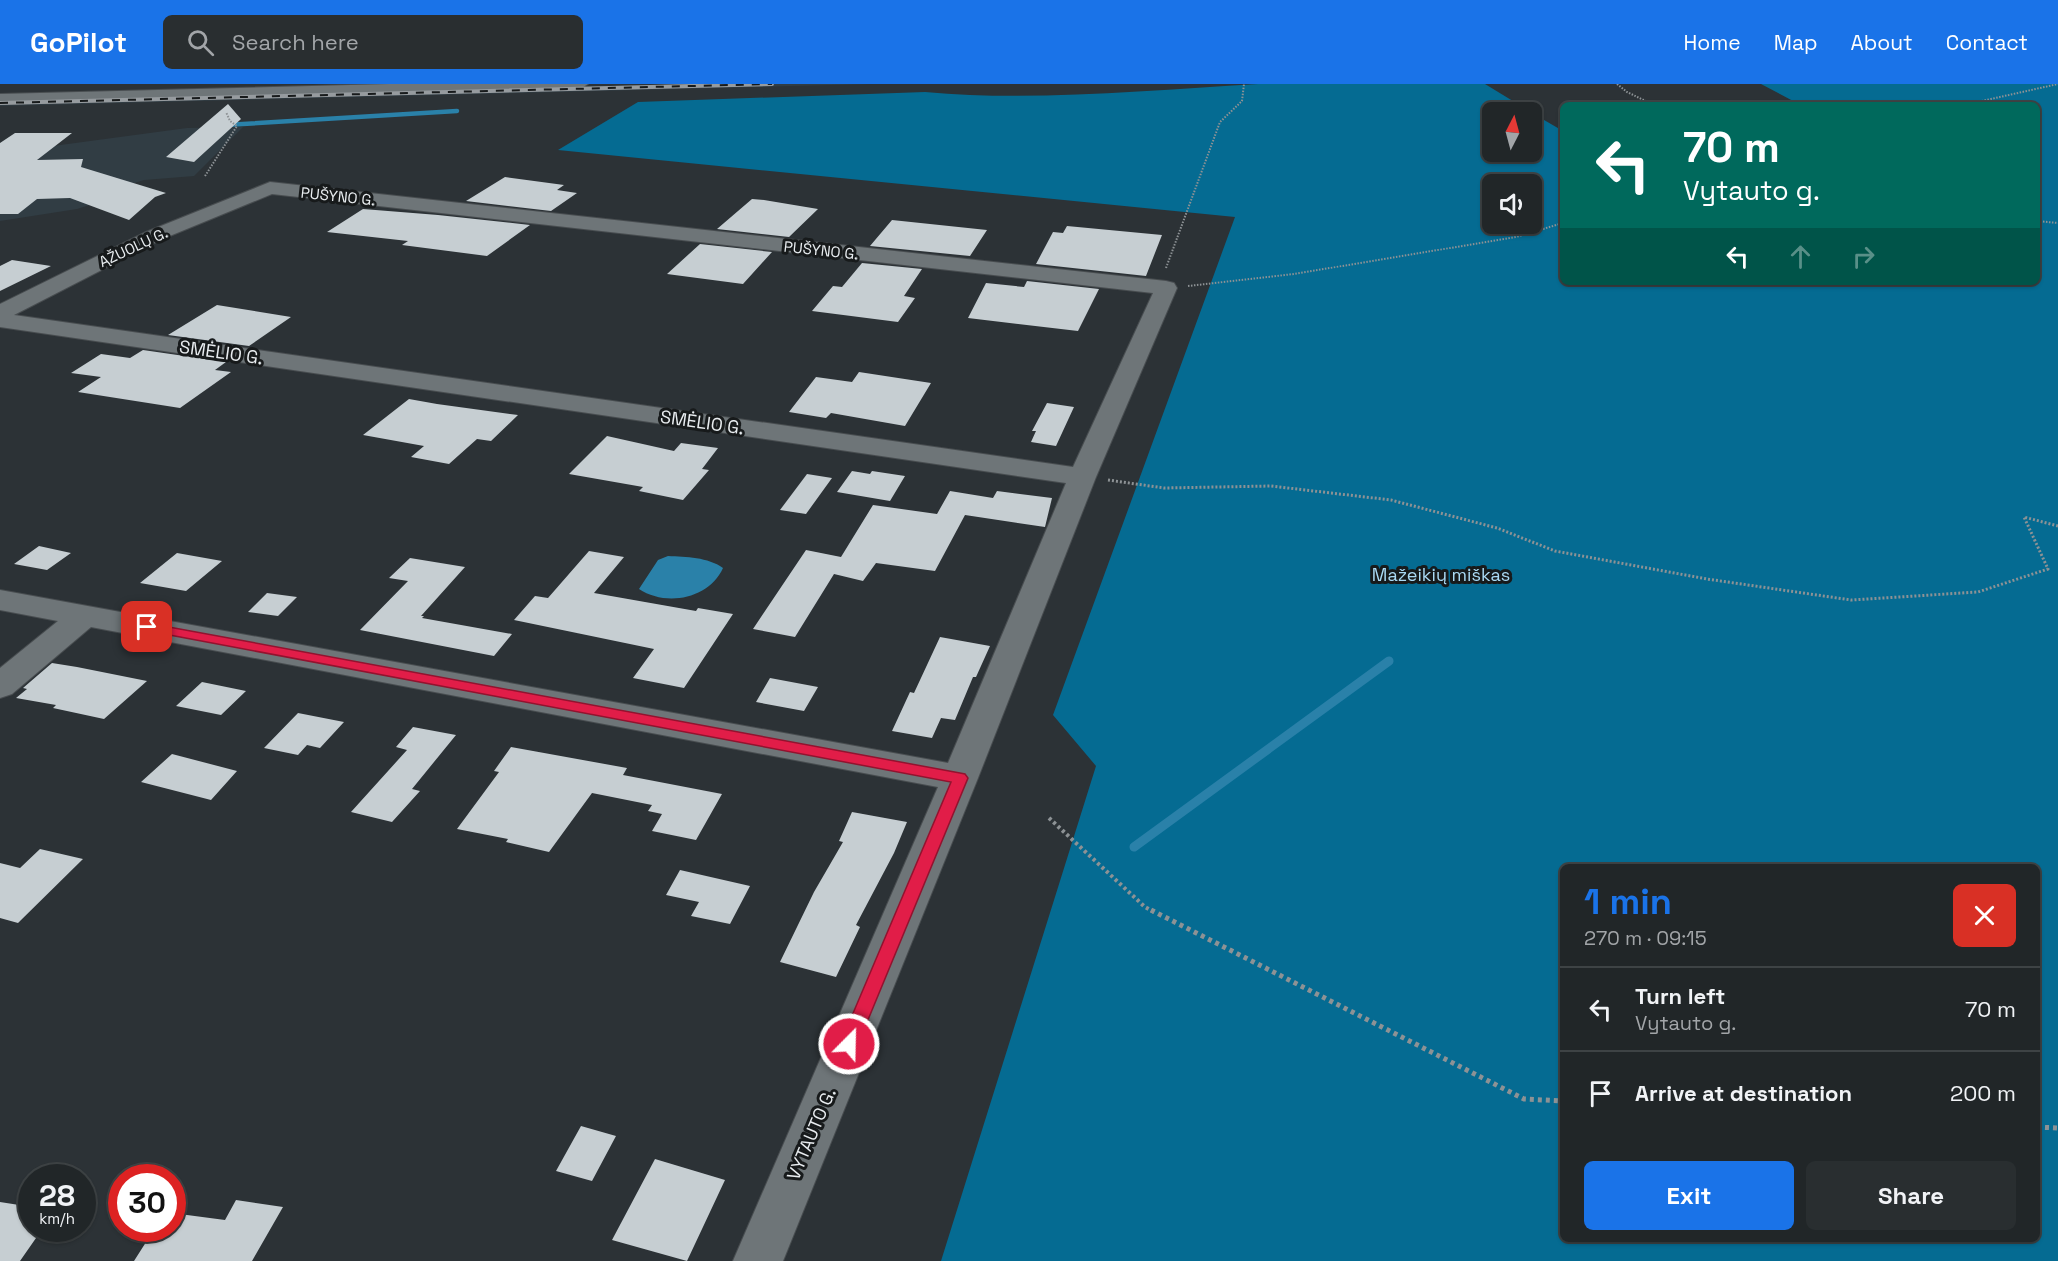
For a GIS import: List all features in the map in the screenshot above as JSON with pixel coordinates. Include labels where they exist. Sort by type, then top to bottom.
[{"type":"street","points":[[0,99],[580,84]]},
{"type":"street","name":"PUŠYNO G.","points":[[270,188],[1162,288]]},
{"type":"street","name":"ĄŽUOLŲ G.","points":[[0,313],[153,236],[270,188]]},
{"type":"street","points":[[0,600],[960,778],[1082,477],[1162,288]]},
{"type":"street","name":"SMĖLIO G.","points":[[0,320],[1082,477]]},
{"type":"street","points":[[0,686],[84,616]]},
{"type":"street","name":"VYTAUTO G.","points":[[758,1261],[960,778]]},
{"type":"path","points":[[1244,84],[1242,101],[1220,123],[1162,288],[1294,274],[1516,237],[1560,224]]},
{"type":"path","points":[[1617,84],[1627,92],[1648,102]]},
{"type":"path","points":[[1977,102],[2058,84]]},
{"type":"path","points":[[205,176],[237,126],[233,123]]},
{"type":"path","points":[[2040,220],[2058,223]]},
{"type":"path","points":[[1082,477],[1164,488],[1270,486],[1391,500],[1497,528],[1555,551],[1707,579],[1851,600],[1978,592],[2048,569],[2024,517],[2058,526]]},
{"type":"path","points":[[1049,818],[1146,907],[1524,1099],[1560,1101]]},
{"type":"path","points":[[2040,1126],[2058,1128]]},
{"type":"shaded area","points":[[696,84],[872,84],[0,106],[0,101]]},
{"type":"shaded area","points":[[243,127],[194,176],[144,180],[128,185],[105,200],[77,209],[0,221],[0,150],[53,146],[187,128]]},
{"type":"shaded area","points":[[668,556],[704,560],[723,568],[708,587],[686,597],[662,598],[639,589],[658,560]]},
{"type":"green space","name":"Mažeikių miškas","points":[[1258,84],[1485,84],[1515,102],[1482,102],[1482,162],[1542,162],[1542,119],[1560,129],[1560,285],[2040,285],[2040,102],[1795,102],[1761,84],[2058,84],[2058,1261],[941,1261],[1096,766],[1053,715],[1235,217],[558,150],[638,102],[925,92],[1007,96]]},
{"type":"building","points":[[228,104],[241,119],[194,162],[166,157]]},
{"type":"building","points":[[15,133],[72,133],[37,160],[83,159],[81,167],[166,193],[155,197],[129,220],[70,198],[37,199],[18,214],[0,214],[0,143]]},
{"type":"building","points":[[505,177],[564,185],[557,190],[577,193],[551,211],[466,201]]},
{"type":"building","points":[[752,199],[818,209],[789,237],[717,229]]},
{"type":"building","points":[[363,209],[530,225],[487,256],[402,245],[408,241],[327,232]]},
{"type":"building","points":[[892,220],[987,230],[970,256],[870,246]]},
{"type":"building","points":[[1067,226],[1162,235],[1146,276],[1036,264],[1053,232],[1063,233]]},
{"type":"building","points":[[700,244],[772,252],[743,284],[667,274]]},
{"type":"building","points":[[12,260],[51,266],[0,291],[0,266]]},
{"type":"building","points":[[862,263],[922,269],[904,296],[915,298],[898,322],[812,311],[833,286],[842,287]]},
{"type":"building","points":[[1027,281],[1099,289],[1078,331],[968,318],[986,283],[1024,287]]},
{"type":"building","points":[[217,305],[291,317],[249,346],[168,335]]},
{"type":"building","points":[[143,350],[226,362],[215,370],[231,372],[180,408],[78,392],[101,377],[71,373],[101,354],[130,358]]},
{"type":"building","points":[[859,372],[931,383],[905,426],[831,413],[826,418],[789,412],[816,377],[852,382]]},
{"type":"building","points":[[409,399],[518,415],[491,441],[477,439],[449,464],[411,457],[424,446],[363,435]]},
{"type":"building","points":[[1047,403],[1074,407],[1056,446],[1031,442],[1036,431],[1032,431]]},
{"type":"building","points":[[607,436],[674,451],[681,443],[718,448],[702,469],[709,470],[683,500],[639,491],[643,487],[569,474]]},
{"type":"building","points":[[852,471],[870,474],[872,471],[905,476],[890,501],[837,492]]},
{"type":"building","points":[[807,474],[832,478],[806,514],[780,510]]},
{"type":"building","points":[[950,491],[993,498],[997,491],[1052,498],[1045,527],[965,515],[935,571],[876,563],[863,581],[834,574],[795,637],[753,629],[806,550],[841,557],[873,505],[937,514]]},
{"type":"building","points":[[39,546],[71,553],[47,570],[14,564]]},
{"type":"building","points":[[589,551],[624,557],[594,593],[696,611],[698,608],[733,614],[684,688],[633,678],[654,649],[514,620],[535,596],[548,598]]},
{"type":"building","points":[[177,553],[222,561],[186,591],[140,583]]},
{"type":"building","points":[[410,558],[465,567],[421,616],[512,634],[494,656],[360,630],[408,581],[389,578]]},
{"type":"building","points":[[267,593],[297,597],[278,616],[248,612]]},
{"type":"building","points":[[940,637],[990,646],[976,677],[973,677],[955,720],[941,718],[932,738],[892,731],[910,692],[914,693]]},
{"type":"building","points":[[52,663],[147,681],[104,719],[53,708],[56,705],[16,698],[27,689],[23,688]]},
{"type":"building","points":[[770,678],[818,687],[804,711],[756,702]]},
{"type":"building","points":[[202,682],[246,691],[221,715],[176,706]]},
{"type":"building","points":[[298,713],[344,722],[320,748],[307,745],[298,755],[264,748]]},
{"type":"building","points":[[413,727],[456,735],[412,789],[420,791],[392,822],[351,812],[407,750],[396,747]]},
{"type":"building","points":[[511,747],[627,768],[623,775],[722,794],[696,840],[652,831],[662,814],[648,811],[652,805],[592,793],[549,852],[506,842],[508,839],[457,829],[499,772],[494,771]]},
{"type":"building","points":[[172,754],[237,771],[211,800],[141,782]]},
{"type":"building","points":[[852,812],[907,822],[894,853],[856,925],[860,927],[836,977],[780,962],[814,892],[843,842],[839,841]]},
{"type":"building","points":[[40,849],[83,859],[18,923],[0,918],[0,863],[20,868]]},
{"type":"building","points":[[680,870],[750,886],[730,924],[691,916],[699,902],[666,895]]},
{"type":"building","points":[[581,1126],[616,1136],[592,1181],[556,1171]]},
{"type":"building","points":[[655,1159],[725,1180],[687,1261],[612,1240]]},
{"type":"building","points":[[236,1200],[283,1207],[252,1261],[134,1261],[146,1242],[186,1242],[186,1215],[225,1220]]},
{"type":"building","points":[[0,1202],[18,1205],[18,1242],[33,1242],[20,1261],[0,1261]]},
{"type":"waterway","points":[[225,125],[457,111]]},
{"type":"waterway","points":[[1134,847],[1389,661]]},
{"type":"railway","points":[[0,103],[772,84]]},
{"type":"route","points":[[147,627],[960,778],[849,1044]]}]
